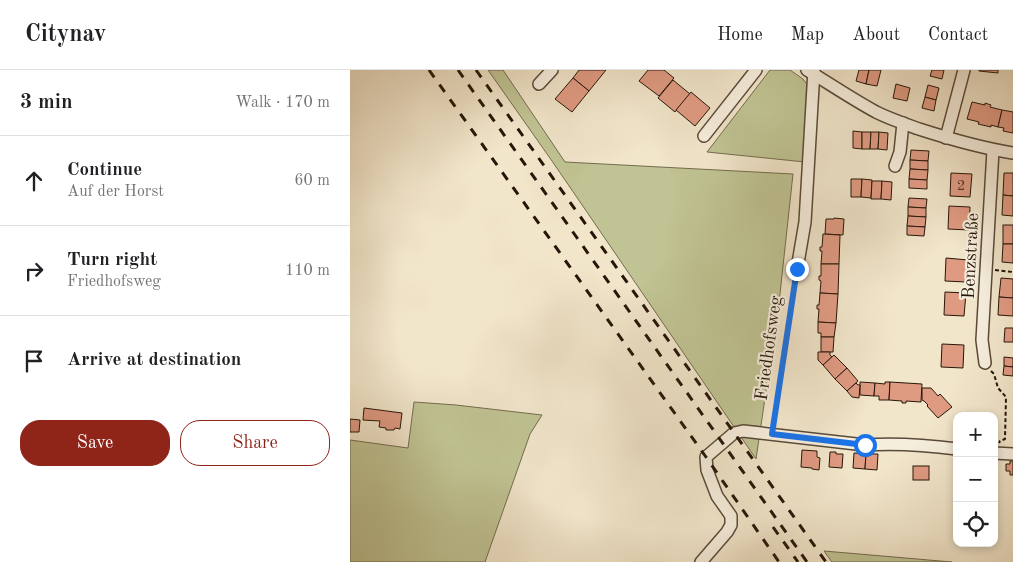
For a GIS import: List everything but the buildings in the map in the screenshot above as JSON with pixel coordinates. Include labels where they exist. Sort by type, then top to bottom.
[{"type":"street","points":[[538,84],[552,70]]},
{"type":"street","points":[[704,136],[756,70]]},
{"type":"street","points":[[946,138],[964,70]]},
{"type":"street","points":[[812,71],[834,88],[878,113],[946,138],[1013,153]]},
{"type":"street","points":[[797,269],[805,222],[812,71]]},
{"type":"street","points":[[895,166],[900,152],[903,123]]},
{"type":"street","name":"Benzstraße","points":[[985,363],[982,340],[994,150]]},
{"type":"street","points":[[702,562],[731,525],[731,516],[717,496],[707,470],[706,457],[734,433],[743,430],[865,445],[893,444],[953,449]]},
{"type":"street","points":[[998,454],[1013,454]]},
{"type":"path","name":"Friedhofsweg","points":[[772,434],[797,269]]},
{"type":"path","points":[[986,270],[1013,272]]},
{"type":"path","points":[[985,363],[994,374],[998,388],[1006,397],[1005,439],[1000,441],[998,446]]},
{"type":"green space","points":[[488,70],[503,70],[565,162],[793,174],[779,303],[756,459],[552,161]]},
{"type":"green space","points":[[770,70],[790,70],[803,79],[809,87],[805,162],[707,152]]},
{"type":"green space","points":[[414,402],[542,415],[530,434],[485,562],[350,562],[350,440],[408,448]]},
{"type":"green space","points":[[824,551],[952,562],[832,562]]},
{"type":"railway","points":[[429,70],[779,562]]},
{"type":"railway","points":[[458,70],[807,562]]},
{"type":"railway","points":[[476,70],[826,562]]},
{"type":"railway","points":[[773,527],[798,562]]},
{"type":"route","points":[[797,269],[772,434],[865,445]]}]
